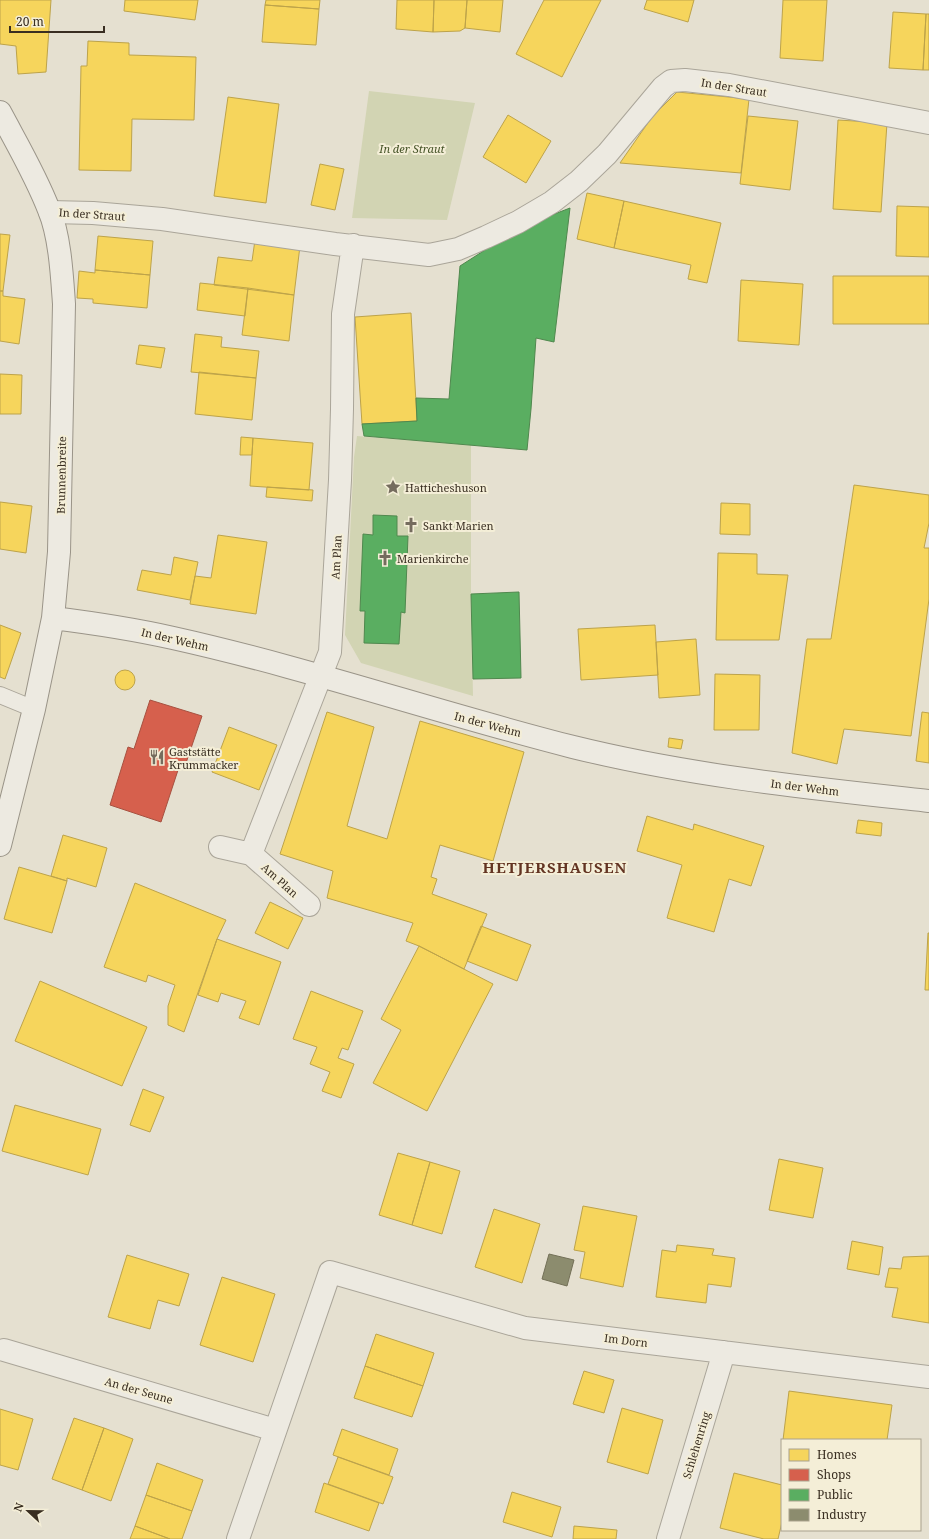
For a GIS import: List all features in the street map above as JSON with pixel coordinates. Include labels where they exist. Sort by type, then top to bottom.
[{"type":"street","name":"In der Straut","points":[[50,212],[93,213],[162,220],[335,244],[429,254],[458,248],[518,222],[552,202],[608,154],[663,87],[671,81],[685,80],[729,85],[929,124]]},
{"type":"street","name":"Brunnenbreite","points":[[0,112],[30,169],[50,212],[62,271],[64,304],[59,552],[53,618],[34,709],[0,845]]},
{"type":"street","name":"Am Plan","points":[[251,854],[322,676],[330,652],[340,464],[343,314],[353,245]]},
{"type":"street","name":"In der Wehm","points":[[53,618],[111,626],[173,638],[322,676],[574,747],[662,765],[778,784],[929,801]]},
{"type":"street","name":"Am Plan","points":[[220,847],[251,854],[309,905]]},
{"type":"street","name":"Im Dorn","points":[[275,1430],[330,1272],[525,1328],[929,1377]]},
{"type":"street","name":"An der Seune","points":[[4,1350],[275,1430]]},
{"type":"street","name":"Schlehenring","points":[[668,1539],[724,1352]]},
{"type":"street","points":[[238,1539],[275,1430]]},
{"type":"lane","points":[[0,695],[34,709]]},
{"type":"green space","name":"In der Straut","points":[[369,91],[475,103],[447,220],[352,218]]},
{"type":"green space","name":"Sankt Marien","points":[[357,436],[471,445],[473,696],[361,663],[345,635],[354,457]]},
{"type":"building: Homes","points":[[0,0],[51,0],[46,72],[18,74],[16,46],[0,44]]},
{"type":"building: Homes","points":[[125,0],[198,0],[195,20],[124,11]]},
{"type":"building: Homes","points":[[266,0],[320,0],[319,9],[265,5]]},
{"type":"building: Homes","points":[[397,0],[434,0],[433,32],[396,29]]},
{"type":"building: Homes","points":[[434,0],[467,0],[465,28],[460,31],[433,32]]},
{"type":"building: Homes","points":[[467,0],[503,0],[500,32],[465,28]]},
{"type":"building: Homes","points":[[544,0],[601,0],[562,77],[516,54]]},
{"type":"building: Homes","points":[[647,0],[694,0],[688,22],[644,9]]},
{"type":"building: Homes","points":[[783,0],[827,0],[823,61],[780,58]]},
{"type":"building: Homes","points":[[265,5],[319,9],[316,45],[262,42]]},
{"type":"building: Homes","points":[[893,12],[926,14],[923,70],[889,68]]},
{"type":"building: Homes","points":[[926,14],[929,14],[929,70],[923,70]]},
{"type":"building: Homes","points":[[88,41],[129,43],[129,55],[196,57],[194,120],[132,119],[131,171],[79,170],[81,66],[87,66]]},
{"type":"building: Homes","points":[[677,92],[749,99],[741,173],[620,163],[652,117]]},
{"type":"building: Homes","points":[[228,97],[279,104],[266,203],[214,196]]},
{"type":"building: Homes","points":[[508,115],[551,141],[526,183],[483,157]]},
{"type":"building: Homes","points":[[748,116],[798,121],[790,190],[740,184]]},
{"type":"building: Homes","points":[[838,120],[887,123],[881,212],[833,209]]},
{"type":"building: Homes","points":[[320,164],[344,169],[335,210],[311,205]]},
{"type":"building: Homes","points":[[587,193],[624,201],[614,248],[577,239]]},
{"type":"building: Homes","points":[[624,201],[721,223],[707,283],[688,279],[691,265],[614,248]]},
{"type":"building: Homes","points":[[897,206],[929,207],[929,257],[896,256]]},
{"type":"building: Homes","points":[[0,234],[10,235],[3,291],[0,291]]},
{"type":"building: Homes","points":[[98,236],[153,241],[150,275],[95,270]]},
{"type":"building: Homes","points":[[255,240],[300,246],[294,295],[214,285],[218,257],[252,261]]},
{"type":"building: Homes","points":[[95,270],[150,275],[147,308],[93,303],[93,299],[77,298],[79,271],[95,273]]},
{"type":"building: Homes","points":[[833,276],[929,276],[929,324],[833,324]]},
{"type":"building: Homes","points":[[741,280],[803,284],[799,345],[738,341]]},
{"type":"building: Homes","points":[[200,283],[248,288],[245,316],[197,310]]},
{"type":"building: Homes","points":[[248,288],[294,295],[289,341],[242,335]]},
{"type":"building: Homes","points":[[0,291],[3,291],[3,296],[25,299],[19,344],[0,341]]},
{"type":"building: Homes","points":[[411,313],[417,421],[362,424],[355,317]]},
{"type":"building: Homes","points":[[195,334],[222,337],[221,347],[259,351],[256,378],[191,372]]},
{"type":"building: Homes","points":[[139,345],[165,348],[161,368],[136,364]]},
{"type":"building: Homes","points":[[199,372],[256,378],[252,420],[195,414]]},
{"type":"building: Homes","points":[[0,374],[22,375],[21,414],[0,414]]},
{"type":"building: Homes","points":[[241,437],[253,438],[252,455],[240,455]]},
{"type":"building: Homes","points":[[253,438],[313,443],[309,490],[250,486]]},
{"type":"building: Homes","points":[[854,485],[929,495],[929,523],[924,548],[929,548],[929,599],[911,736],[844,729],[837,764],[792,753],[807,639],[831,639]]},
{"type":"building: Homes","points":[[267,487],[313,490],[312,501],[266,497]]},
{"type":"building: Homes","points":[[0,502],[32,506],[26,553],[0,549]]},
{"type":"building: Homes","points":[[721,503],[750,504],[750,535],[720,534]]},
{"type":"building: Homes","points":[[218,535],[267,542],[256,614],[190,604],[195,576],[211,578]]},
{"type":"building: Homes","points":[[718,553],[757,554],[757,574],[788,575],[779,640],[716,640]]},
{"type":"building: Homes","points":[[174,557],[198,562],[190,600],[137,590],[142,570],[171,575]]},
{"type":"building: Homes","points":[[0,625],[21,633],[5,679],[0,677]]},
{"type":"building: Homes","points":[[655,625],[658,675],[581,680],[578,629]]},
{"type":"building: Homes","points":[[696,639],[700,695],[659,698],[656,642]]},
{"type":"building: Homes","points":[[125,670],[132,673],[135,680],[132,687],[125,690],[118,687],[115,680],[118,673]]},
{"type":"building: Homes","points":[[715,674],[760,675],[759,730],[714,730]]},
{"type":"building: Homes","points":[[327,712],[374,727],[347,826],[387,839],[420,721],[524,752],[493,861],[440,845],[431,877],[437,879],[432,894],[487,914],[464,969],[406,941],[413,923],[327,898],[333,871],[280,854]]},
{"type":"building: Homes","points":[[922,712],[929,713],[929,763],[916,761]]},
{"type":"building: Homes","points":[[229,727],[277,745],[259,790],[212,772]]},
{"type":"building: Homes","points":[[669,738],[683,740],[681,749],[668,747]]},
{"type":"building: Homes","points":[[647,816],[693,830],[694,824],[764,846],[751,886],[729,879],[714,932],[667,918],[682,865],[637,851]]},
{"type":"building: Homes","points":[[858,820],[882,823],[881,836],[856,833]]},
{"type":"building: Homes","points":[[63,835],[107,848],[96,887],[67,878],[67,881],[51,876]]},
{"type":"building: Homes","points":[[19,867],[67,881],[52,933],[4,919]]},
{"type":"building: Homes","points":[[135,883],[226,920],[217,939],[184,1032],[168,1025],[168,1006],[175,985],[148,975],[146,982],[104,967]]},
{"type":"building: Homes","points":[[270,902],[303,918],[288,949],[255,933]]},
{"type":"building: Homes","points":[[481,926],[531,945],[517,981],[467,961]]},
{"type":"building: Homes","points":[[928,933],[929,990],[925,990]]},
{"type":"building: Homes","points":[[217,939],[281,962],[259,1025],[239,1018],[246,1001],[221,993],[218,1002],[198,995]]},
{"type":"building: Homes","points":[[419,946],[493,984],[427,1111],[373,1083],[401,1030],[381,1019]]},
{"type":"building: Homes","points":[[40,981],[147,1027],[122,1086],[15,1041]]},
{"type":"building: Homes","points":[[311,991],[363,1011],[348,1050],[342,1048],[338,1058],[354,1064],[341,1098],[322,1091],[330,1072],[310,1064],[317,1047],[293,1039]]},
{"type":"building: Homes","points":[[143,1089],[164,1097],[150,1132],[130,1125]]},
{"type":"building: Homes","points":[[15,1105],[101,1129],[88,1175],[2,1151]]},
{"type":"building: Homes","points":[[398,1153],[430,1162],[412,1225],[379,1215]]},
{"type":"building: Homes","points":[[779,1159],[823,1168],[813,1218],[769,1210]]},
{"type":"building: Homes","points":[[430,1162],[460,1171],[442,1234],[412,1225]]},
{"type":"building: Homes","points":[[583,1206],[637,1216],[623,1287],[580,1278],[585,1252],[574,1250]]},
{"type":"building: Homes","points":[[494,1209],[540,1224],[522,1283],[475,1267]]},
{"type":"building: Homes","points":[[852,1241],[883,1247],[879,1275],[847,1269]]},
{"type":"building: Homes","points":[[677,1245],[714,1249],[712,1255],[735,1258],[731,1287],[708,1284],[706,1303],[656,1297],[662,1250],[676,1252]]},
{"type":"building: Homes","points":[[127,1255],[189,1274],[179,1306],[158,1300],[150,1329],[108,1317]]},
{"type":"building: Homes","points":[[929,1256],[929,1323],[892,1317],[898,1288],[885,1287],[889,1268],[901,1269],[903,1257]]},
{"type":"building: Homes","points":[[222,1277],[275,1294],[253,1362],[200,1345]]},
{"type":"building: Homes","points":[[376,1334],[434,1353],[423,1386],[365,1366]]},
{"type":"building: Homes","points":[[365,1366],[423,1386],[412,1417],[354,1398]]},
{"type":"building: Homes","points":[[584,1371],[614,1380],[604,1413],[573,1404]]},
{"type":"building: Homes","points":[[789,1391],[892,1405],[887,1439],[783,1439]]},
{"type":"building: Homes","points":[[622,1408],[663,1420],[648,1474],[607,1462]]},
{"type":"building: Homes","points":[[0,1409],[33,1419],[18,1470],[0,1465]]},
{"type":"building: Homes","points":[[74,1418],[104,1428],[82,1490],[52,1479]]},
{"type":"building: Homes","points":[[104,1428],[133,1439],[111,1501],[82,1490]]},
{"type":"building: Homes","points":[[342,1429],[398,1449],[389,1475],[333,1455]]},
{"type":"building: Homes","points":[[338,1457],[393,1477],[383,1504],[328,1484]]},
{"type":"building: Homes","points":[[157,1463],[203,1480],[192,1511],[146,1495]]},
{"type":"building: Homes","points":[[734,1473],[781,1485],[781,1526],[778,1539],[764,1539],[720,1528]]},
{"type":"building: Homes","points":[[324,1483],[379,1503],[369,1531],[315,1512]]},
{"type":"building: Homes","points":[[512,1492],[561,1507],[552,1537],[503,1522]]},
{"type":"building: Homes","points":[[146,1495],[192,1511],[182,1539],[170,1539],[135,1526]]},
{"type":"building: Homes","points":[[135,1526],[170,1539],[130,1539]]},
{"type":"building: Homes","points":[[574,1526],[617,1530],[616,1539],[573,1539]]},
{"type":"building: Shops","name":"Gaststätte Krummacker","points":[[150,700],[202,716],[185,766],[180,764],[161,822],[110,805],[128,747],[134,749]]},
{"type":"building: Public","points":[[570,208],[554,342],[536,338],[527,450],[364,436],[362,424],[417,421],[416,398],[449,399],[460,266],[521,227]]},
{"type":"building: Public","name":"Marienkirche","points":[[373,515],[397,516],[397,536],[408,536],[405,613],[401,612],[399,644],[364,643],[365,611],[360,611],[363,534],[373,535]]},
{"type":"building: Public","points":[[519,592],[521,678],[473,679],[471,594]]},
{"type":"building: Industry","points":[[549,1254],[574,1260],[567,1286],[542,1279]]},
{"type":"place","name":"Hatticheshuson","points":[[393,487]]},
{"type":"place","name":"Sankt Marien","points":[[411,525]]},
{"type":"place","name":"Marienkirche","points":[[385,558]]},
{"type":"place","name":"Gaststätte Krummacker","points":[[157,757]]},
{"type":"district","name":"HETJERSHAUSEN","points":[[555,867]]}]
